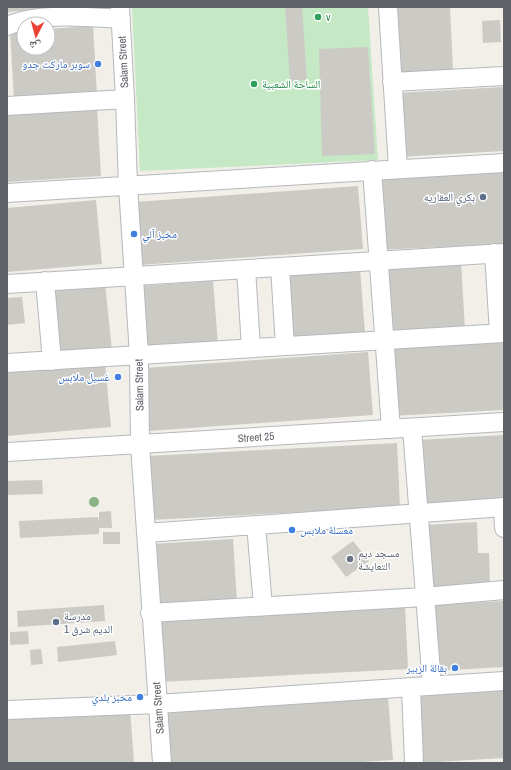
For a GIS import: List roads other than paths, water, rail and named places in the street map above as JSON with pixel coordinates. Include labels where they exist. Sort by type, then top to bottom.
[{"type":"street","points":[[388,7],[398,169]]},
{"type":"street","points":[[7,26],[24,21],[47,18],[120,13]]},
{"type":"street","name":"Salam Street","points":[[120,13],[128,186],[139,356],[140,445],[150,613],[162,763]]},
{"type":"street","points":[[392,82],[504,76]]},
{"type":"street","points":[[7,106],[125,99]]},
{"type":"street","points":[[7,192],[504,163]]},
{"type":"street","points":[[372,170],[391,429]]},
{"type":"street","points":[[7,284],[499,253],[502,333],[7,363]]},
{"type":"street","points":[[280,267],[285,346]]},
{"type":"street","points":[[246,269],[251,348]]},
{"type":"street","points":[[45,281],[52,361]]},
{"type":"street","name":"Street 25","points":[[7,452],[504,422]]},
{"type":"street","points":[[412,428],[432,685]]},
{"type":"street","points":[[146,533],[503,507],[504,528]]},
{"type":"street","points":[[256,525],[263,606]]},
{"type":"street","points":[[150,613],[424,597],[504,590]]},
{"type":"street","points":[[7,710],[158,704],[504,681]]},
{"type":"street","points":[[411,687],[414,763]]},
{"type":"place","name":"v","points":[[318,17]]},
{"type":"place","name":"سوبر ماركت جدو","points":[[98,64]]},
{"type":"place","name":"الساحة الشعبية","points":[[254,84]]},
{"type":"place","name":"بكري العقاريه","points":[[483,197]]},
{"type":"place","name":"مخبز آلي","points":[[134,234]]},
{"type":"place","name":"غسيل ملابس","points":[[118,377]]},
{"type":"place","name":"مغسلة ملابس","points":[[292,530]]},
{"type":"place","name":"مسجد ديم التعايشة","points":[[350,559]]},
{"type":"place","name":"مدرسة الديم شرق 1","points":[[56,622]]},
{"type":"place","name":"بقالة الزبير","points":[[455,668]]},
{"type":"place","name":"مخبز بلدي","points":[[140,697]]}]
